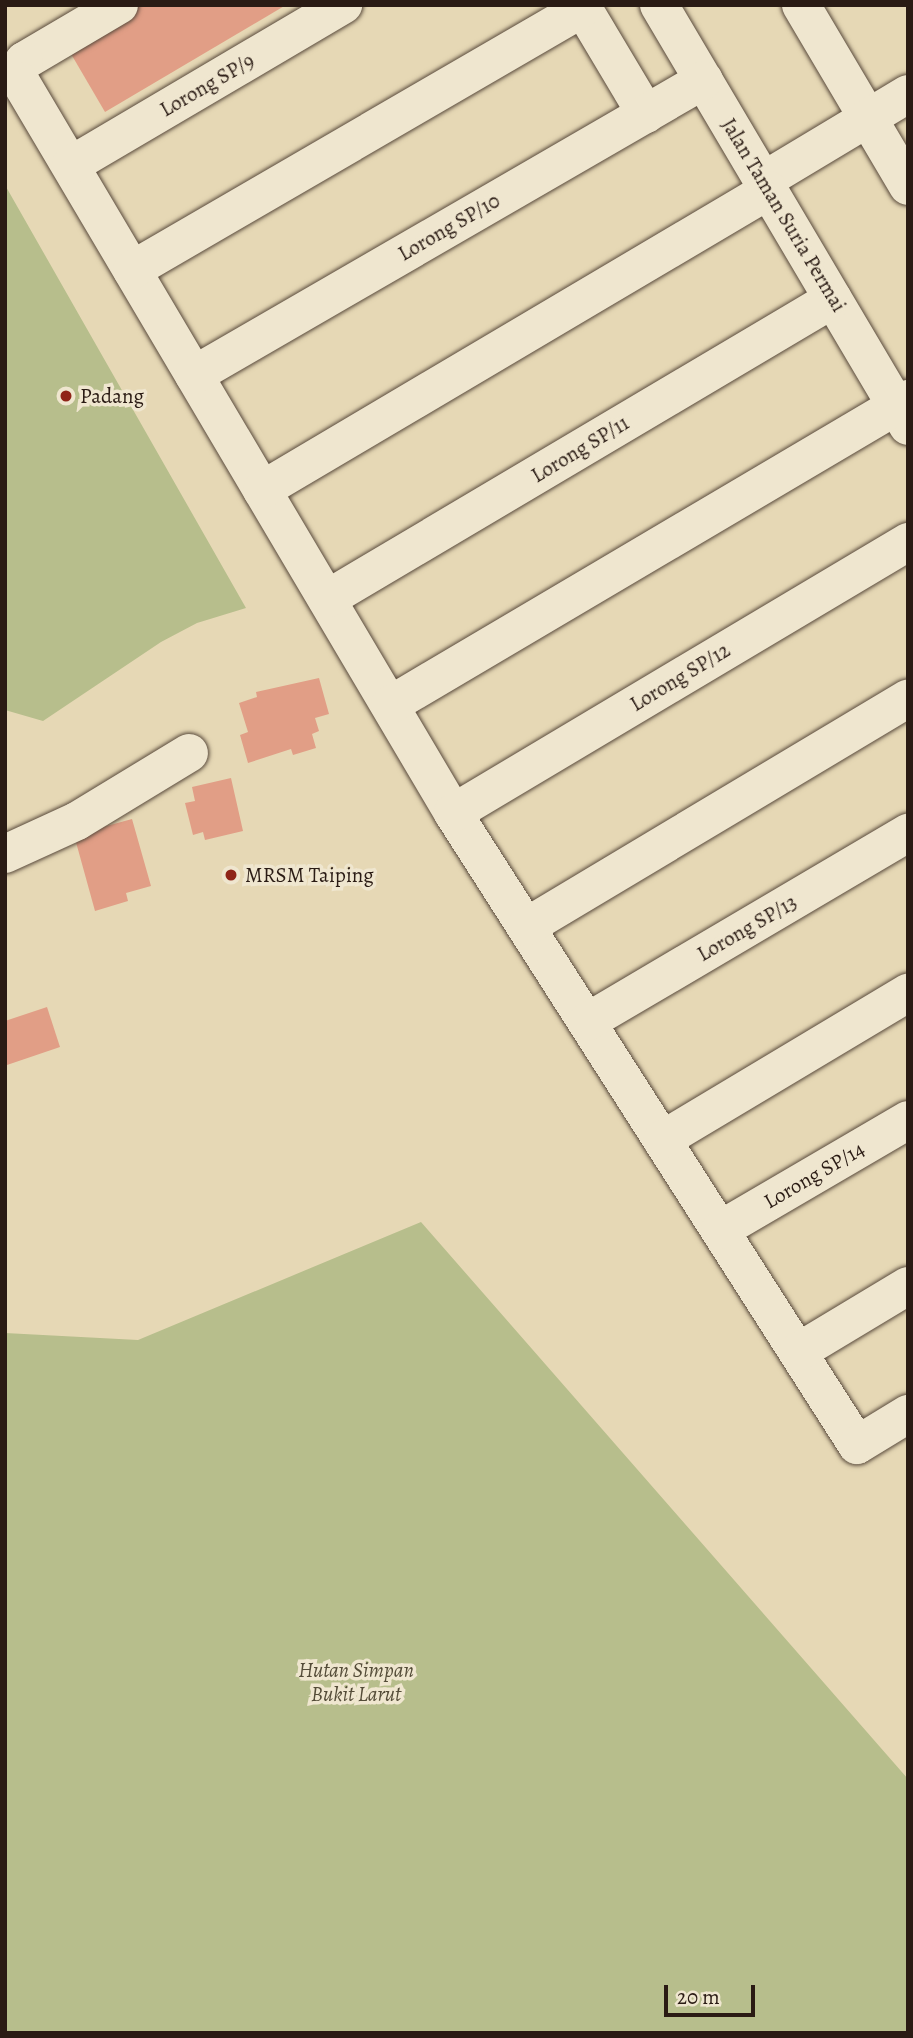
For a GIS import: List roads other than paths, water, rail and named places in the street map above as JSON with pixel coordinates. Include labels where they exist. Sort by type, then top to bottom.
[{"type":"street","points":[[119,5],[24,61],[17,71],[453,813],[857,1445],[908,1414]]},
{"type":"street","name":"Lorong SP/9","points":[[71,165],[343,5]]},
{"type":"street","name":"Jalan Taman Suria Permai","points":[[659,5],[833,299],[904,410]]},
{"type":"street","points":[[801,5],[908,186]]},
{"type":"street","points":[[132,270],[582,7],[646,114]]},
{"type":"street","name":"Lorong SP/10","points":[[194,375],[704,80]]},
{"type":"street","points":[[262,489],[766,186],[908,94]]},
{"type":"street","name":"Lorong SP/11","points":[[327,599],[833,299]]},
{"type":"street","points":[[390,705],[904,410]]},
{"type":"street","name":"Lorong SP/12","points":[[453,813],[908,542]]},
{"type":"street","points":[[526,927],[908,698]]},
{"type":"street","points":[[5,854],[99,809],[189,753]]},
{"type":"street","name":"Lorong SP/13","points":[[587,1022],[908,834]]},
{"type":"street","points":[[662,1140],[908,993]]},
{"type":"street","name":"Lorong SP/14","points":[[720,1230],[908,1120]]},
{"type":"street","points":[[798,1352],[908,1286]]},
{"type":"place","name":"Padang","points":[[66,396]]},
{"type":"place","name":"MRSM Taiping","points":[[231,875]]},
{"type":"park label","name":"Hutan Simpan Bukit Larut","points":[[356,1682]]}]
